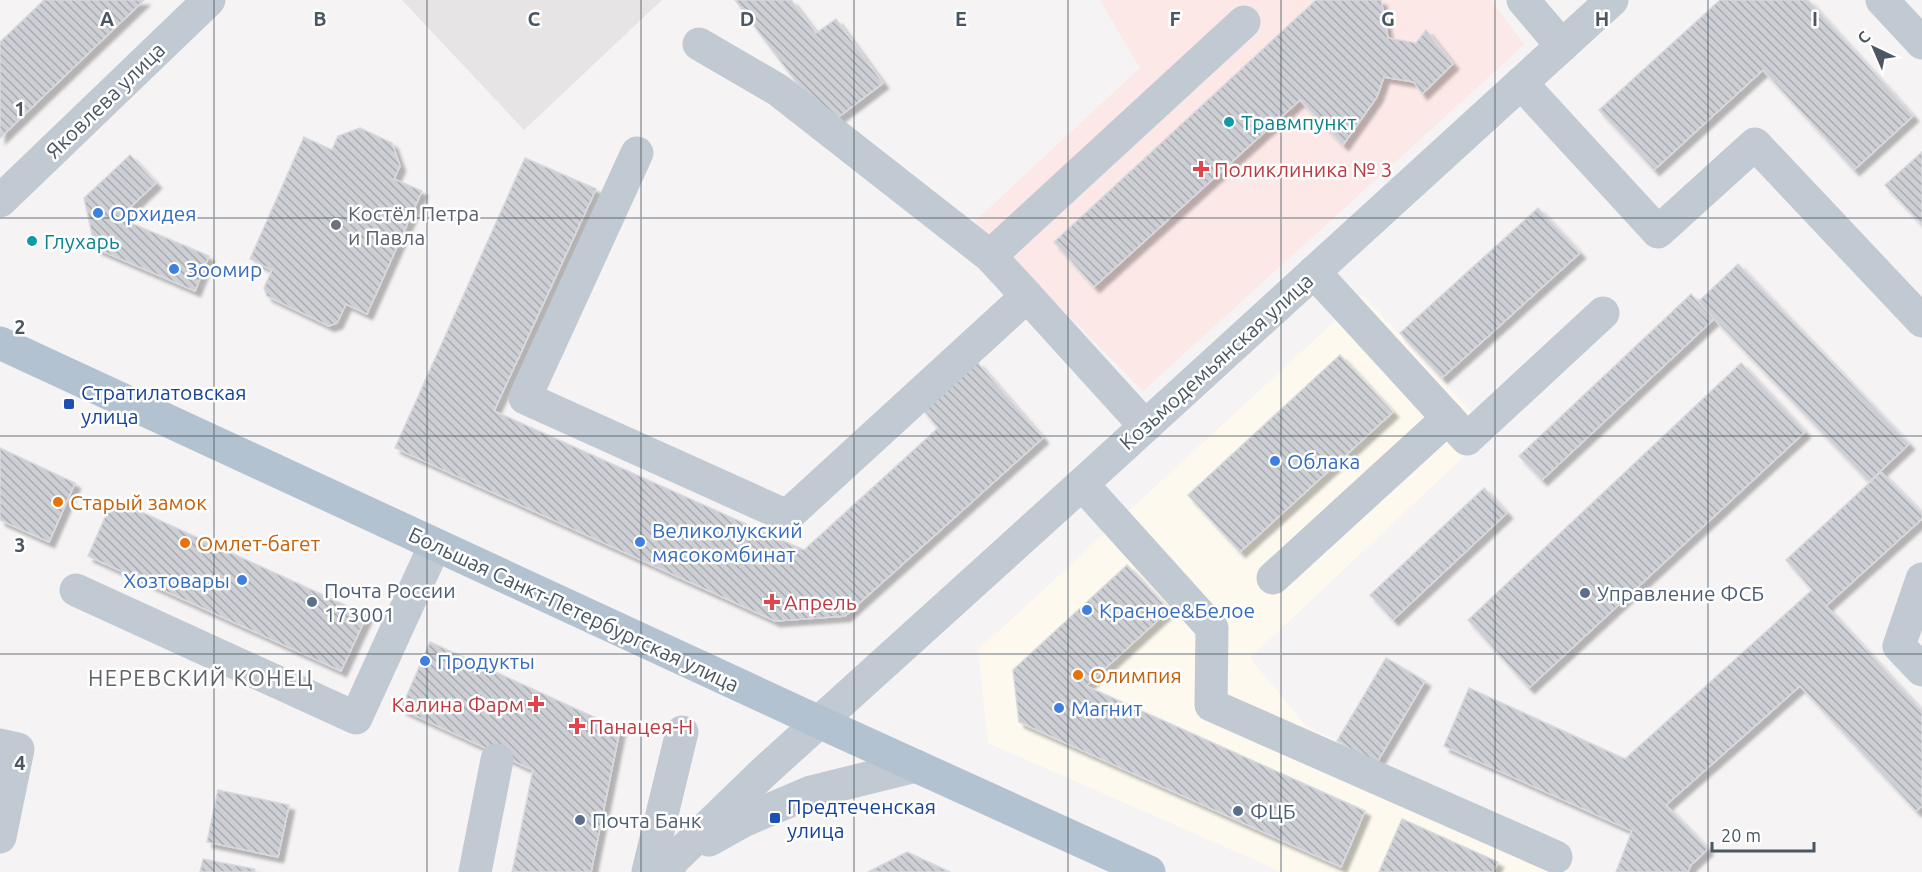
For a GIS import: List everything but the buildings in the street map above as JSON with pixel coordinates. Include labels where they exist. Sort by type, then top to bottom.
[{"type":"main road","name":"Большая Санкт-Петербургская улица","points":[[0,343],[1149,872]]},
{"type":"street","name":"Яковлева улица","points":[[0,201],[209,0]]},
{"type":"street","points":[[1524,0],[1562,46]]},
{"type":"street","name":"Козьмодемьянская улица","points":[[819,722],[1612,0]]},
{"type":"street","points":[[1882,0],[1922,43]]},
{"type":"street","points":[[990,256],[1244,22]]},
{"type":"street","points":[[699,44],[778,90],[990,256],[1145,426]]},
{"type":"street","points":[[1521,83],[1658,232],[1755,144],[1922,321]]},
{"type":"street","points":[[637,153],[525,398],[787,516],[1027,296]]},
{"type":"street","points":[[1314,272],[1467,439],[1604,313]]},
{"type":"street","points":[[1273,578],[1448,418]]},
{"type":"street","points":[[1082,484],[1212,627],[1211,705],[1556,857]]},
{"type":"street","points":[[76,590],[356,718],[435,545]]},
{"type":"street","points":[[1922,579],[1899,646],[1922,670]]},
{"type":"street","points":[[663,868],[819,722]]},
{"type":"street","points":[[663,868],[682,732]]},
{"type":"street","points":[[0,745],[18,749],[0,837]]},
{"type":"street","points":[[475,872],[497,760]]},
{"type":"street","points":[[663,868],[743,821],[811,792],[916,766]]},
{"type":"shaded area","points":[[402,0],[662,0],[524,130]]},
{"type":"shaded area","points":[[1100,0],[1491,0],[1524,45],[1143,391],[975,221],[1140,68]]},
{"type":"shaded area","points":[[1363,295],[1490,432],[1250,658],[1306,726],[1569,850],[1559,872],[1282,872],[988,743],[978,650]]},
{"type":"place","name":"Травмпункт","points":[[1229,122]]},
{"type":"place","name":"Поликлиника № 3","points":[[1201,169]]},
{"type":"place","name":"Орхидея","points":[[98,213]]},
{"type":"place","name":"Костёл Петра и Павла","points":[[336,225]]},
{"type":"place","name":"Глухарь","points":[[32,241]]},
{"type":"place","name":"Зоомир","points":[[174,269]]},
{"type":"place","name":"Стратилатовская улица","points":[[69,404]]},
{"type":"place","name":"Облака","points":[[1275,461]]},
{"type":"place","name":"Старый замок","points":[[58,502]]},
{"type":"place","name":"Великолукский мясокомбинат","points":[[640,542]]},
{"type":"place","name":"Омлет-багет","points":[[185,543]]},
{"type":"place","name":"Хозтовары","points":[[242,580]]},
{"type":"place","name":"Управление ФСБ","points":[[1585,593]]},
{"type":"place","name":"Почта России 173001","points":[[312,602]]},
{"type":"place","name":"Апрель","points":[[772,602]]},
{"type":"place","name":"Красное&Белое","points":[[1087,610]]},
{"type":"place","name":"Продукты","points":[[425,661]]},
{"type":"place","name":"Олимпия","points":[[1078,675]]},
{"type":"place","name":"Калина Фарм","points":[[536,704]]},
{"type":"place","name":"Магнит","points":[[1059,708]]},
{"type":"place","name":"Панацея-Н","points":[[577,726]]},
{"type":"place","name":"ФЦБ","points":[[1238,811]]},
{"type":"place","name":"Предтеченская улица","points":[[775,818]]},
{"type":"place","name":"Почта Банк","points":[[580,820]]},
{"type":"district","name":"НЕРЕВСКИЙ КОНЕЦ","points":[[201,677]]}]
